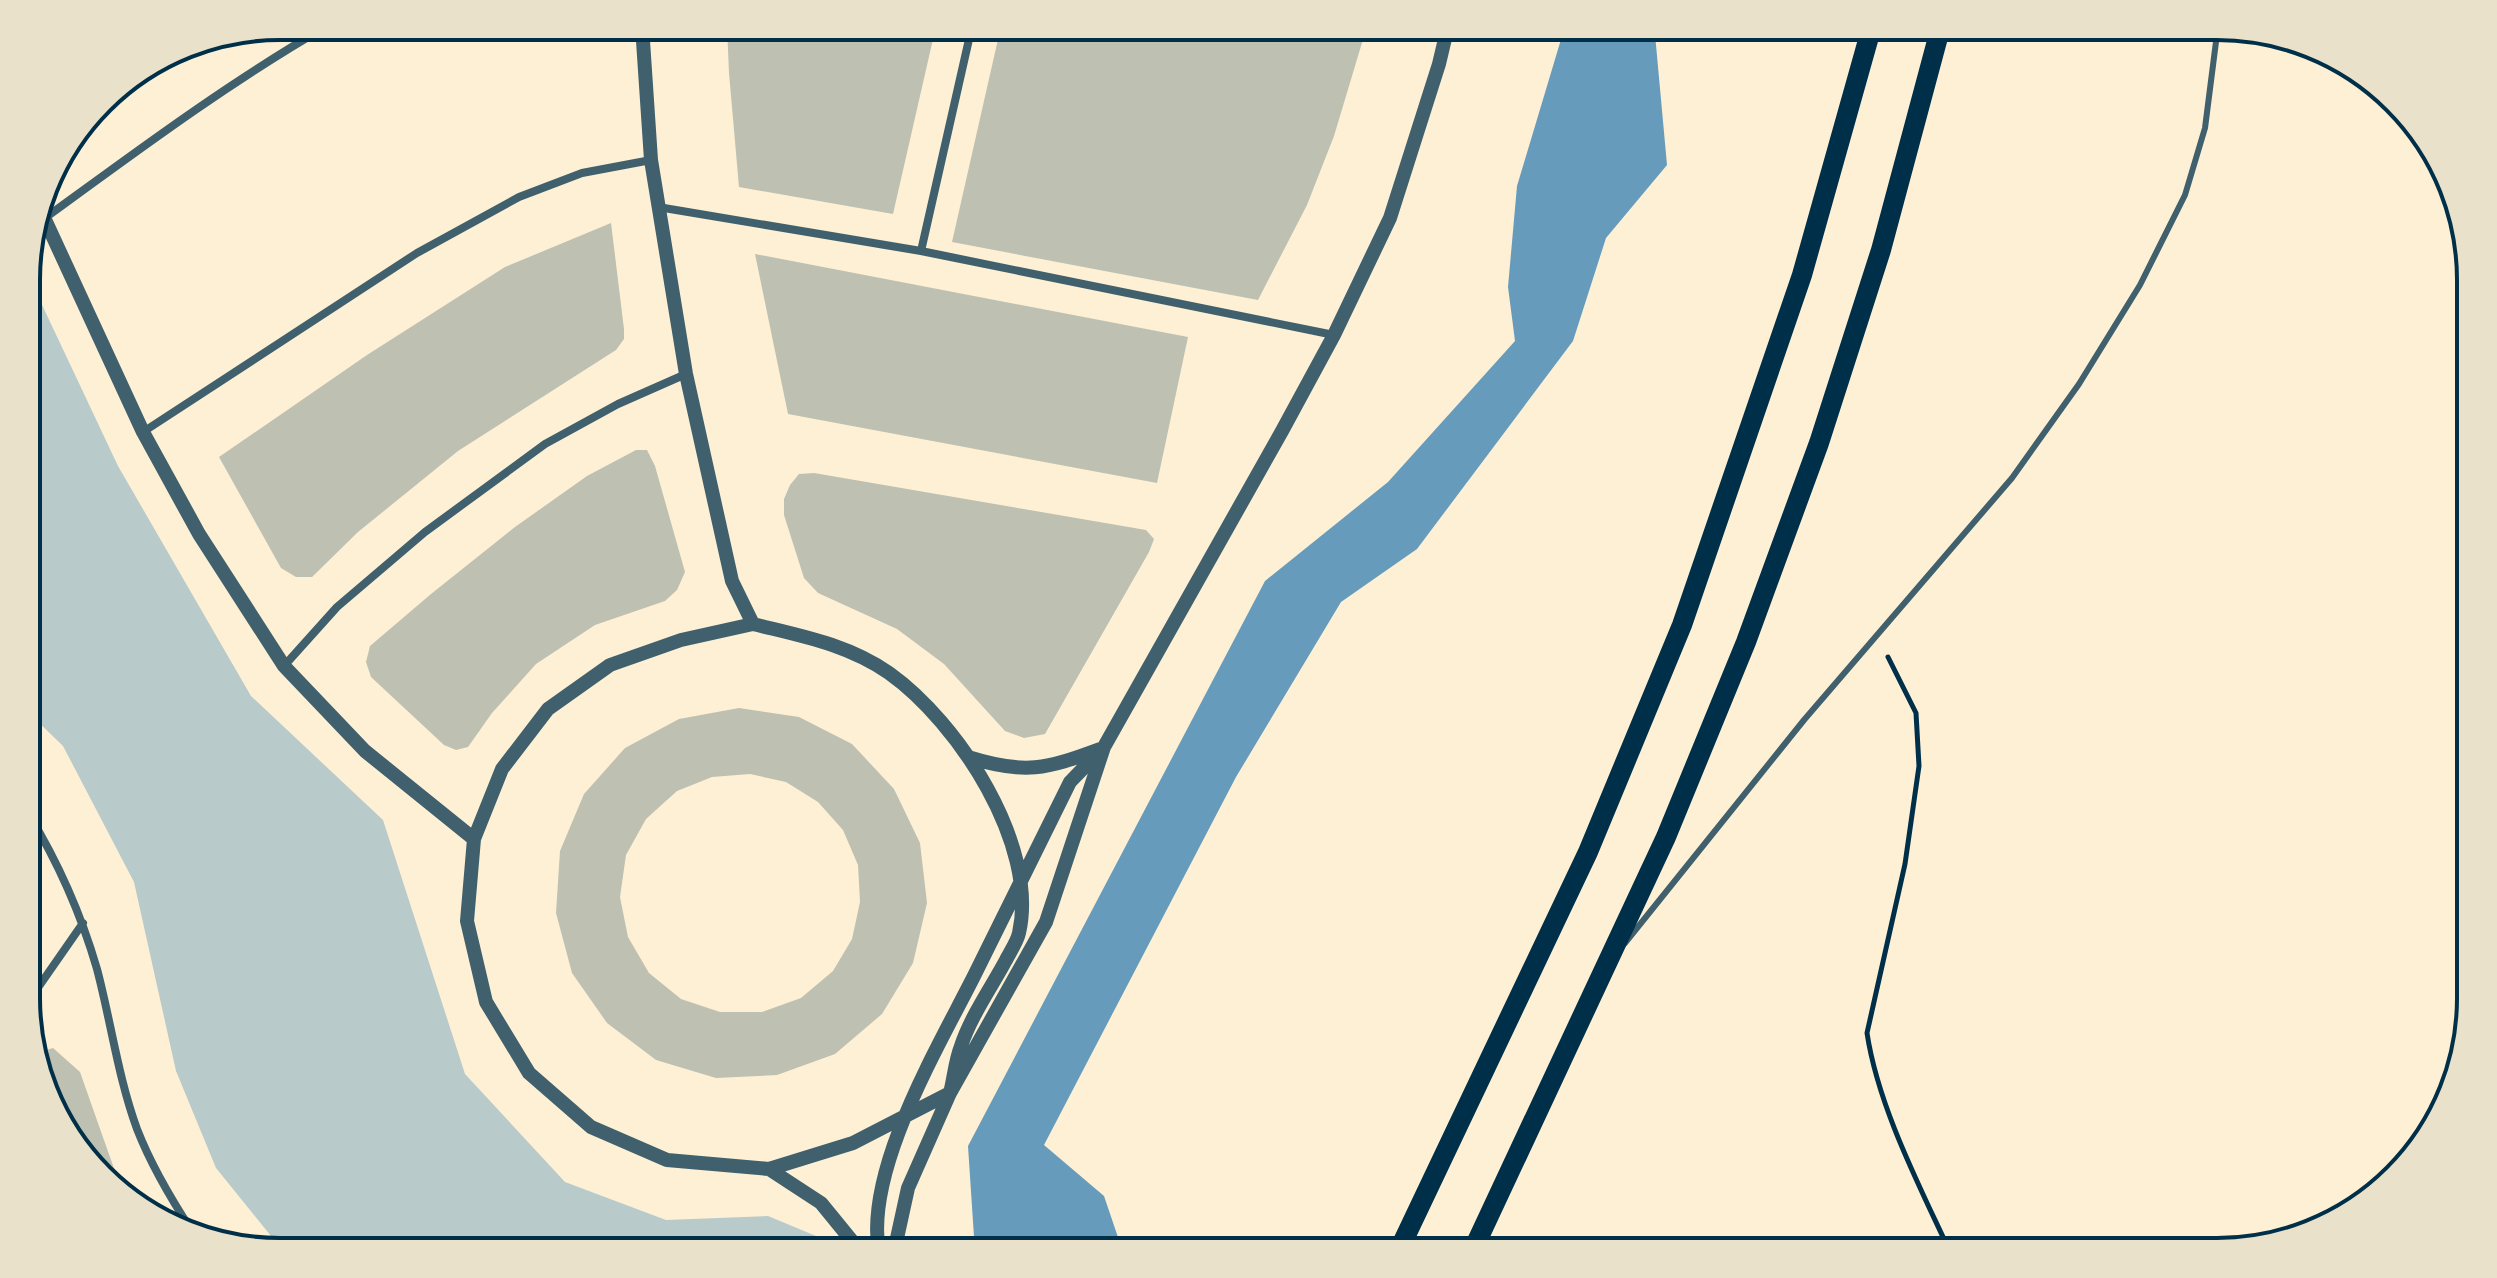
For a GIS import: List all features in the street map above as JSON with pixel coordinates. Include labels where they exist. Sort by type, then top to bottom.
[{"type":"main road","points":[[1405,1237],[1588,852],[1682,625],[1802,275],[1868,40]]},
{"type":"main road","points":[[1479,1237],[1666,837],[1729,683],[1819,443],[1881,250],[1937,40]]},
{"type":"street","points":[[897,1238],[908,1188],[950,1093],[1046,922],[1104,747],[1334,335],[1390,218],[1445,40]]},
{"type":"street","points":[[51,208],[301,41]]},
{"type":"street","points":[[643,41],[651,160],[686,374],[732,581],[753,624]]},
{"type":"street","points":[[921,251],[969,41]]},
{"type":"street","points":[[143,432],[417,253],[519,197],[582,173],[651,160]]},
{"type":"street","points":[[658,207],[921,251],[1334,335]]},
{"type":"street","points":[[47,223],[143,432],[199,534],[284,666],[365,751],[474,839]]},
{"type":"street","points":[[284,666],[337,607],[425,532],[545,444],[618,404],[686,374]]},
{"type":"street","points":[[753,624],[837,645],[889,674],[935,716],[968,757],[995,801],[1022,881],[1019,934],[961,1046],[950,1093],[853,1143],[769,1169],[667,1160],[591,1127],[529,1073],[486,1002],[467,921],[474,839],[502,769],[548,709],[610,665],[681,640],[753,624]]},
{"type":"street","points":[[968,757],[1008,767],[1052,766],[1104,747]]},
{"type":"street","points":[[877,1238],[879,1195],[904,1116],[1070,782],[1104,747]]},
{"type":"street","points":[[40,835],[83,923],[98,972],[112,1045],[138,1129],[165,1188],[183,1217]]},
{"type":"street","points":[[40,985],[83,923]]},
{"type":"street","points":[[769,1169],[821,1203],[849,1238]]},
{"type":"lane","points":[[1601,974],[1786,743],[2012,478],[2079,384],[2140,285],[2185,195],[2205,128],[2216,40]]},
{"type":"path","points":[[1877,635],[1916,713],[1919,766],[1905,864],[1867,1033],[1871,1058],[1909,1164],[1943,1237]]},
{"type":"shaded area","points":[[41,303],[118,466],[251,696],[383,820],[465,1074],[565,1182],[666,1220],[768,1216],[820,1238],[272,1238],[216,1168],[176,1071],[134,882],[63,746],[40,724]]},
{"type":"water","points":[[1561,40],[1656,40],[1667,165],[1606,238],[1573,341],[1417,549],[1341,602],[1236,777],[1044,1145],[1104,1196],[1118,1238],[974,1238],[968,1146],[1265,581],[1388,482],[1515,341],[1508,287],[1517,186]]},
{"type":"building","points":[[1363,40],[1334,136],[1307,205],[1258,300],[952,242],[998,41]]},
{"type":"building","points":[[728,41],[933,41],[893,214],[739,187]]},
{"type":"building","points":[[611,223],[624,329],[624,339],[616,350],[458,451],[358,532],[312,577],[296,577],[281,568],[219,457],[367,355],[505,267]]},
{"type":"building","points":[[755,254],[1188,337],[1157,483],[788,414]]},
{"type":"building","points":[[636,450],[647,450],[655,466],[685,572],[677,590],[665,601],[595,625],[536,664],[492,713],[468,747],[456,750],[444,745],[371,677],[366,662],[370,646],[515,527],[587,476]]},
{"type":"building","points":[[814,473],[1146,530],[1154,539],[1045,734],[1024,738],[1005,731],[944,664],[897,629],[818,593],[804,578],[784,515],[784,499],[799,474]]},
{"type":"building","points":[[739,708],[799,717],[852,744],[894,789],[920,843],[927,903],[913,963],[882,1014],[835,1054],[777,1075],[716,1078],[656,1060],[607,1023],[572,973],[556,913],[560,851],[584,794],[625,748],[679,719]],"holes":[[[750,774],[786,782],[818,802],[843,830],[858,865],[860,902],[852,939],[833,971],[801,998],[762,1012],[720,1012],[681,999],[649,973],[628,937],[620,897],[626,855],[646,819],[677,791],[712,777]]]},
{"type":"building","points":[[53,1048],[80,1072],[115,1172],[99,1156],[72,1118],[58,1090],[46,1050]]}]
